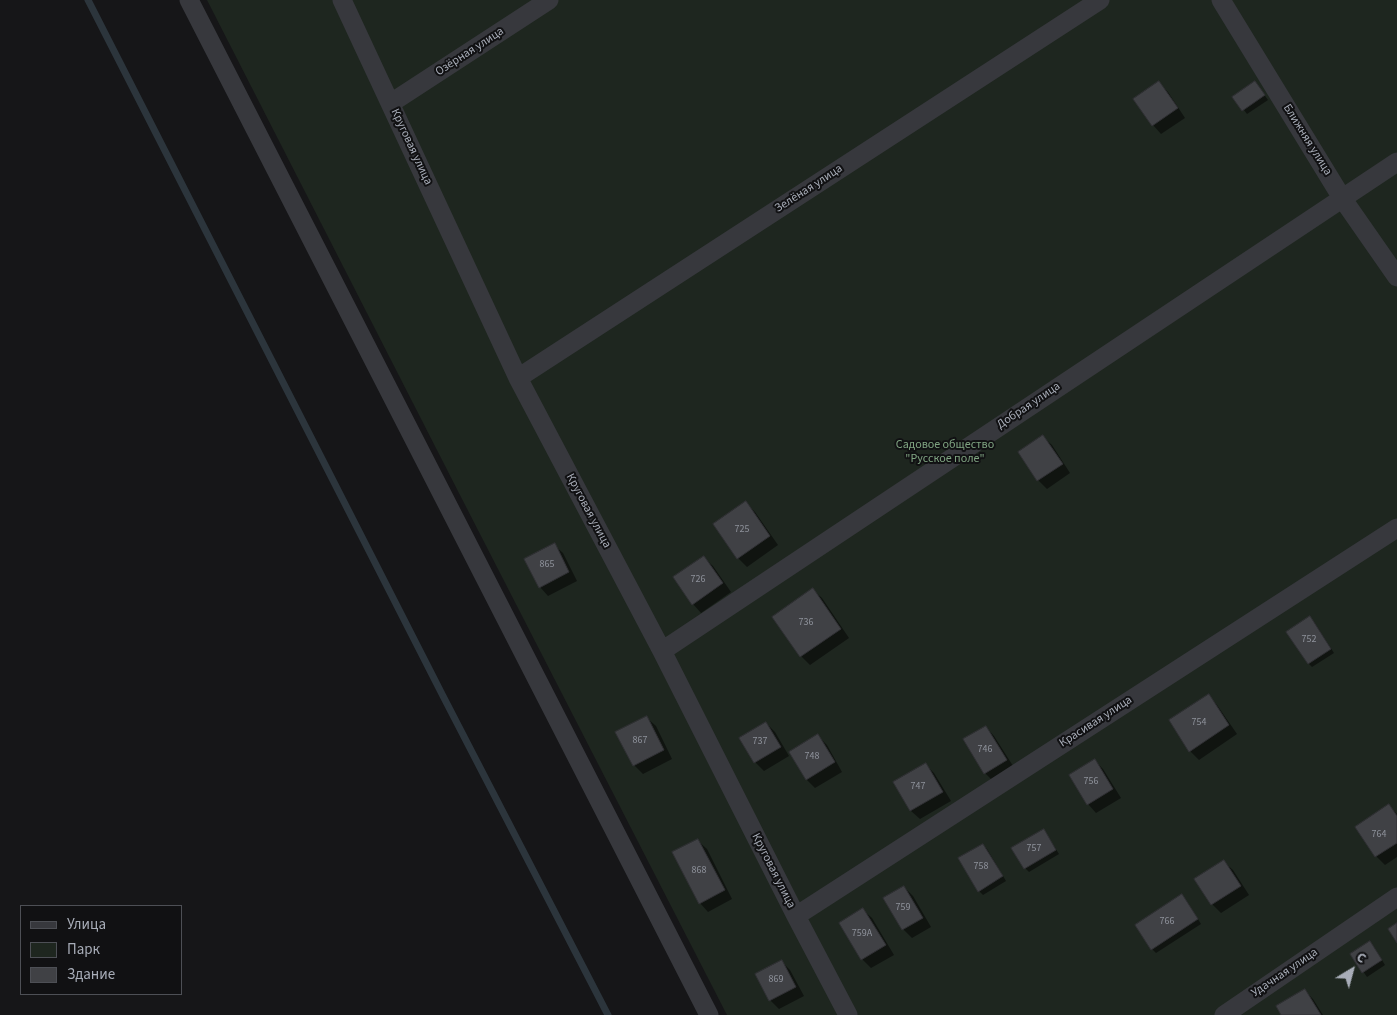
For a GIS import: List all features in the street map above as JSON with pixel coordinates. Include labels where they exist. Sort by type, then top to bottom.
[{"type":"street","points":[[189,0],[709,1015]]},
{"type":"street","name":"Круговая улица","points":[[342,0],[518,378],[662,651],[848,1015]]},
{"type":"street","name":"Озёрная улица","points":[[391,103],[549,0]]},
{"type":"street","name":"Зелёная улица","points":[[518,378],[1100,0]]},
{"type":"street","name":"Ближняя улица","points":[[1221,0],[1342,198],[1397,277]]},
{"type":"street","name":"Добрая улица","points":[[662,651],[1397,162]]},
{"type":"street","name":"Красивая улица","points":[[796,916],[1397,528]]},
{"type":"street","name":"Удачная улица","points":[[1224,1015],[1397,897]]},
{"type":"green space","name":"Садовое общество \"Русское поле\"","points":[[207,0],[1397,0],[1397,1015],[727,1015]]},
{"type":"building","points":[[1159,81],[1178,108],[1152,126],[1133,99]]},
{"type":"building","points":[[1255,81],[1265,95],[1242,111],[1232,97]]},
{"type":"building","points":[[1043,435],[1063,464],[1037,481],[1018,452]]},
{"type":"building","points":[[746,501],[770,536],[737,559],[713,524]]},
{"type":"building","points":[[555,543],[569,572],[539,588],[524,559]]},
{"type":"building","points":[[704,556],[723,583],[692,605],[673,577]]},
{"type":"building","points":[[813,588],[841,629],[800,657],[772,617]]},
{"type":"building","points":[[1310,616],[1331,649],[1308,664],[1286,632]]},
{"type":"building","points":[[1209,694],[1229,725],[1189,752],[1169,720]]},
{"type":"building","points":[[647,716],[664,750],[633,766],[615,732]]},
{"type":"building","points":[[766,722],[781,747],[754,763],[739,738]]},
{"type":"building","points":[[986,726],[1007,760],[984,774],[963,739]]},
{"type":"building","points":[[818,734],[835,762],[806,780],[789,752]]},
{"type":"building","points":[[1095,759],[1113,789],[1087,805],[1069,775]]},
{"type":"building","points":[[926,763],[943,792],[910,811],[893,782]]},
{"type":"building","points":[[1389,804],[1397,816],[1397,843],[1375,857],[1355,827]]},
{"type":"building","points":[[1044,829],[1056,850],[1024,869],[1011,848]]},
{"type":"building","points":[[698,839],[725,890],[699,904],[672,852]]},
{"type":"building","points":[[983,844],[1003,876],[978,892],[958,858]]},
{"type":"building","points":[[1224,860],[1241,886],[1211,905],[1194,879]]},
{"type":"building","points":[[904,886],[923,918],[902,930],[883,898]]},
{"type":"building","points":[[1182,894],[1198,919],[1151,950],[1135,925]]},
{"type":"building","points":[[863,908],[886,945],[861,960],[839,923]]},
{"type":"building","points":[[1397,923],[1397,943],[1388,929]]},
{"type":"building","points":[[1370,941],[1382,960],[1362,973],[1350,954]]},
{"type":"building","points":[[782,960],[796,987],[769,1001],[755,974]]},
{"type":"building","points":[[1305,989],[1321,1015],[1281,1015],[1276,1006]]},
{"type":"waterway","points":[[88,0],[608,1015]]}]
